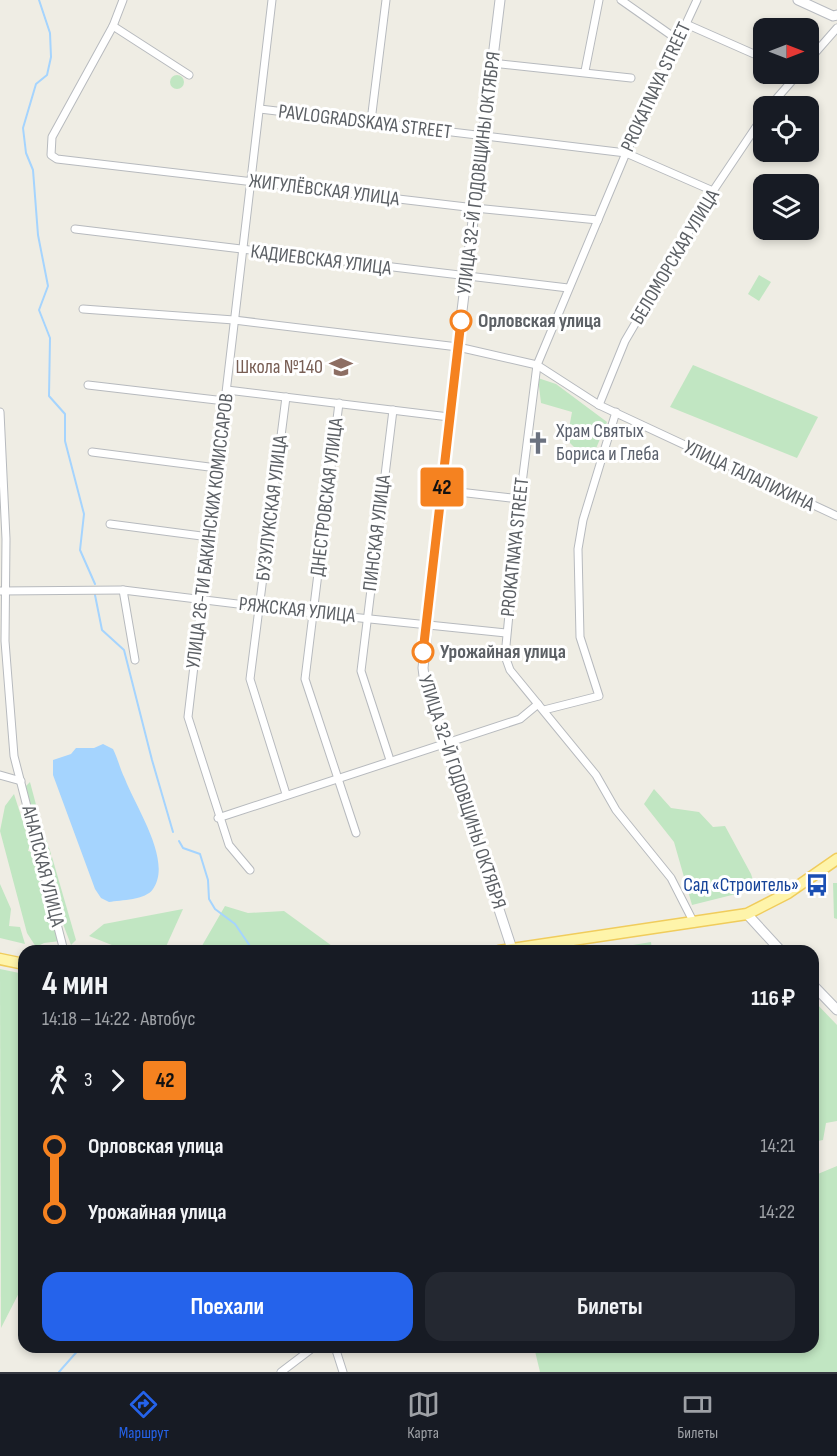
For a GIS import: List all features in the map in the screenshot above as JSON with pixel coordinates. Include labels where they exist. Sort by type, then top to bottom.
[{"type":"main road","name":"УЛИЦА 32-Й ГОДОВЩИНЫ ОКТЯБРЯ","points":[[500,0],[449,417],[423,668],[424,684],[511,945]]},
{"type":"main road","points":[[798,0],[833,16],[837,15]]},
{"type":"main road","points":[[540,945],[747,914],[788,893],[837,859]]},
{"type":"main road","points":[[747,914],[775,945]]},
{"type":"main road","points":[[0,959],[18,963]]},
{"type":"main road","points":[[819,991],[837,1010]]},
{"type":"street","points":[[123,0],[113,26],[189,75]]},
{"type":"street","name":"УЛИЦА 26-ТИ БАКИНСКИХ КОМИССАРОВ","points":[[250,870],[228,845],[188,717],[272,0]]},
{"type":"street","points":[[371,121],[386,0],[378,0]]},
{"type":"street","points":[[585,71],[599,0]]},
{"type":"street","points":[[621,0],[678,39]]},
{"type":"street","name":"PROKATNAYA STREET","points":[[694,923],[671,878],[616,810],[596,775],[510,670],[505,656],[520,499],[537,365],[626,153],[697,0]]},
{"type":"street","points":[[686,24],[753,54]]},
{"type":"street","name":"ЖИГУЛЁВСКАЯ УЛИЦА","points":[[113,26],[52,137],[49,148],[51,155],[65,160],[475,208],[598,220]]},
{"type":"street","points":[[819,48],[837,28]]},
{"type":"street","points":[[492,63],[585,71],[631,78]]},
{"type":"street","points":[[779,96],[789,84]]},
{"type":"street","name":"PAVLOGRADSKAYA STREET","points":[[260,109],[626,153],[713,191]]},
{"type":"street","name":"БЕЛОМОРСКАЯ УЛИЦА","points":[[599,405],[625,341],[713,191],[753,131]]},
{"type":"street","name":"КАДИЕВСКАЯ УЛИЦА","points":[[75,229],[466,278],[568,288]]},
{"type":"street","points":[[83,309],[234,320],[458,346],[537,365]]},
{"type":"street","name":"УЛИЦА ТАЛАЛИХИНА","points":[[537,365],[599,405],[837,516]]},
{"type":"street","points":[[88,385],[225,401]]},
{"type":"street","points":[[226,390],[449,417]]},
{"type":"street","name":"БУЗУЛУКСКАЯ УЛИЦА","points":[[286,397],[250,679],[286,794]]},
{"type":"street","name":"ДНЕСТРОВСКАЯ УЛИЦА","points":[[339,403],[305,680],[356,833]]},
{"type":"street","name":"ПИНСКАЯ УЛИЦА","points":[[390,760],[360,671],[393,410]]},
{"type":"street","name":"АНАПСКАЯ УЛИЦА","points":[[0,412],[4,692],[14,756],[62,945]]},
{"type":"street","points":[[218,818],[520,719],[541,707],[599,696],[580,636],[578,549],[583,520],[616,412]]},
{"type":"street","points":[[92,452],[218,468]]},
{"type":"street","points":[[441,490],[520,499]]},
{"type":"street","points":[[110,524],[209,537]]},
{"type":"street","points":[[123,590],[135,660]]},
{"type":"street","name":"РЯЖСКАЯ УЛИЦА","points":[[3,591],[123,590],[506,633]]},
{"type":"street","points":[[0,775],[21,781]]},
{"type":"street","points":[[281,1372],[306,1353]]},
{"type":"street","points":[[337,1353],[343,1372]]},
{"type":"green space","points":[[174,75],[180,75],[184,82],[180,89],[174,89],[170,85],[170,79]]},
{"type":"green space","points":[[759,275],[771,282],[759,301],[748,294]]},
{"type":"green space","points":[[693,365],[818,417],[797,458],[670,407]]},
{"type":"green space","points":[[538,378],[556,384],[607,422],[590,463],[567,440],[572,412],[541,403]]},
{"type":"green space","points":[[30,782],[39,816],[33,820],[24,788]]},
{"type":"green space","points":[[654,789],[671,808],[699,812],[713,827],[725,826],[751,874],[756,889],[692,905],[674,842],[644,804]]},
{"type":"green space","points":[[14,794],[30,844],[28,851],[32,852],[51,919],[60,941],[35,945],[27,933],[0,831],[5,806]]},
{"type":"green space","points":[[40,819],[51,854],[45,859],[35,824]]},
{"type":"green space","points":[[52,857],[76,940],[71,945],[57,908],[46,863]]},
{"type":"green space","points":[[833,883],[837,883],[837,919],[834,918]]},
{"type":"green space","points":[[0,884],[11,909],[9,926],[20,927],[25,944],[0,938]]},
{"type":"green space","points":[[225,906],[248,913],[284,911],[331,945],[202,945]]},
{"type":"green space","points":[[183,909],[167,945],[112,945],[89,936],[104,924]]},
{"type":"green space","points":[[651,942],[651,945],[633,945]]},
{"type":"green space","points":[[0,969],[18,973],[18,1295],[1,1328]]},
{"type":"green space","points":[[819,1006],[837,1025],[837,1121],[826,1123],[823,1140],[819,1141]]},
{"type":"green space","points":[[837,1166],[837,1372],[540,1372],[535,1353],[819,1353],[819,1174]]},
{"type":"water","points":[[103,744],[113,749],[115,753],[156,849],[158,864],[158,877],[150,893],[133,899],[109,902],[101,898],[95,889],[53,775],[53,760],[71,754],[76,748],[94,748]]},
{"type":"waterway","points":[[39,0],[50,33],[51,57],[47,75],[36,84],[23,128],[26,153],[33,170],[38,235],[48,286],[39,310],[50,338],[49,396],[65,414],[65,441],[84,514],[80,550],[95,584]]},
{"type":"waterway","points":[[95,595],[102,630],[124,650],[173,832]]},
{"type":"waterway","points":[[179,841],[183,848],[200,854],[208,880],[209,899],[215,909],[235,924],[249,945]]},
{"type":"waterway","points":[[59,1372],[76,1353]]},
{"type":"bus line","name":"42","points":[[423,652],[461,321]]},
{"type":"place","name":"Орловская улица","points":[[461,321]]},
{"type":"place","name":"Школа №140","points":[[341,367]]},
{"type":"place","name":"Храм Святых Бориса и Глеба","points":[[538,443]]},
{"type":"place","name":"Урожайная улица","points":[[423,652]]},
{"type":"place","name":"Сад «Строитель»","points":[[817,885]]}]
